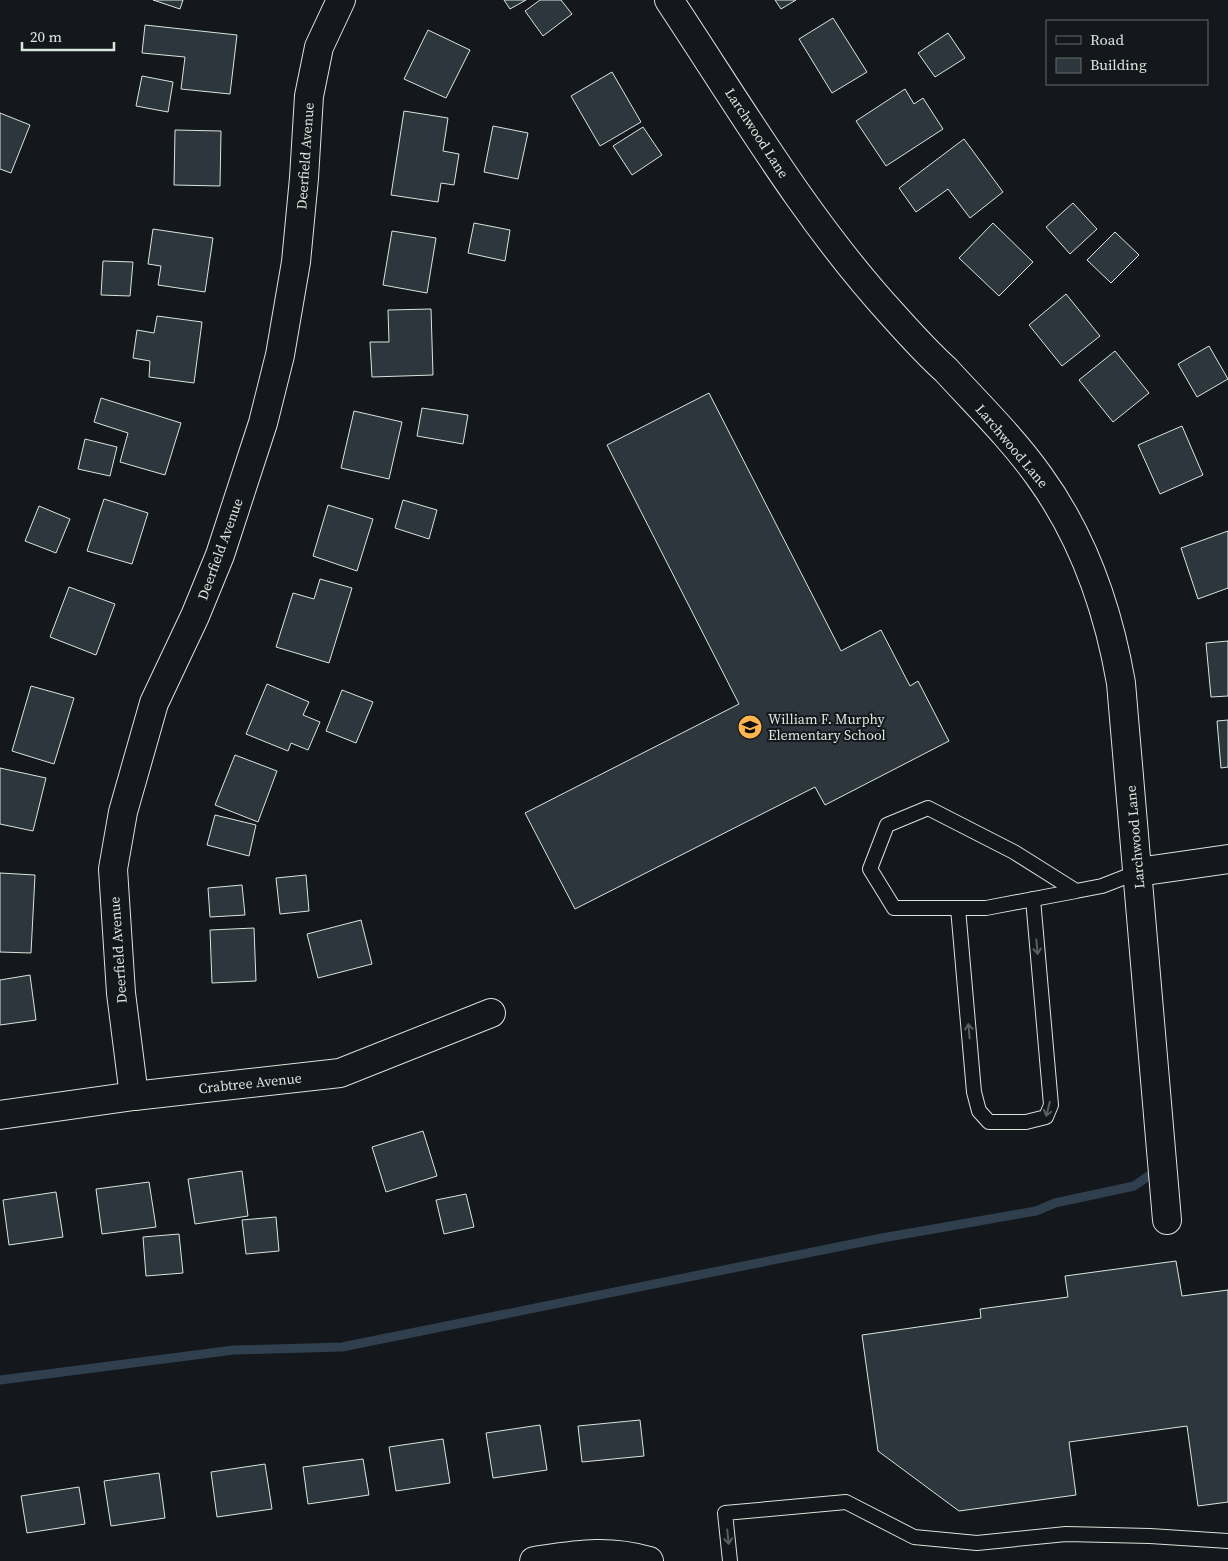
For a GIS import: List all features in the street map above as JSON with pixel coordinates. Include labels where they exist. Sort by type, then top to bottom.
[{"type":"street","name":"Deerfield Avenue","points":[[134,1096],[120,993],[113,869],[123,812],[136,758],[154,703],[195,616],[220,555],[263,423],[280,355],[296,262],[304,178],[308,96],[320,47],[341,0]]},
{"type":"street","name":"Larchwood Lane","points":[[669,0],[808,210],[869,289],[1022,453],[1065,514],[1089,563],[1105,606],[1121,683],[1167,1220]]},
{"type":"street","points":[[1138,872],[1228,859]]},
{"type":"street","name":"Crabtree Avenue","points":[[0,1115],[134,1096],[340,1073],[491,1013]]},
{"type":"street","points":[[534,1561],[586,1554],[616,1553],[649,1561]]},
{"type":"lane","points":[[1076,891],[1014,852],[928,808],[887,825],[870,870],[894,908],[986,908],[1033,899],[1076,891],[1102,886],[1138,872]]},
{"type":"lane","points":[[958,908],[974,1092],[979,1111],[989,1122],[1026,1122],[1046,1117],[1050,1105],[1033,899]]},
{"type":"lane","points":[[730,1561],[725,1513],[846,1502],[914,1536],[977,1542],[1066,1534],[1150,1536],[1228,1541]]},
{"type":"building","points":[[153,0],[183,0],[180,9]]},
{"type":"building","points":[[504,0],[526,0],[510,9]]},
{"type":"building","points":[[540,0],[561,0],[572,14],[543,36],[525,11]]},
{"type":"building","points":[[775,0],[796,0],[781,9]]},
{"type":"building","points":[[833,18],[867,72],[832,93],[799,39]]},
{"type":"building","points":[[145,25],[237,35],[230,94],[181,89],[185,57],[142,53]]},
{"type":"building","points":[[428,30],[470,50],[446,98],[404,79]]},
{"type":"building","points":[[948,33],[965,58],[935,77],[918,53]]},
{"type":"building","points":[[612,72],[641,122],[600,146],[571,96]]},
{"type":"building","points":[[142,76],[173,82],[168,112],[136,106]]},
{"type":"building","points":[[905,89],[914,104],[923,98],[943,129],[886,166],[856,121]]},
{"type":"building","points":[[404,111],[448,118],[443,151],[459,154],[454,185],[441,183],[438,202],[391,195]]},
{"type":"building","points":[[0,113],[30,125],[11,173],[0,169]]},
{"type":"building","points":[[493,126],[528,133],[518,179],[484,172]]},
{"type":"building","points":[[643,127],[662,155],[632,175],[613,146]]},
{"type":"building","points":[[175,130],[221,131],[220,186],[174,185]]},
{"type":"building","points":[[964,139],[1003,192],[970,218],[948,189],[916,212],[899,188]]},
{"type":"building","points":[[1073,203],[1097,229],[1070,254],[1046,227]]},
{"type":"building","points":[[474,223],[510,230],[505,261],[468,253]]},
{"type":"building","points":[[993,223],[1033,262],[999,296],[959,258]]},
{"type":"building","points":[[153,229],[213,238],[205,292],[158,285],[161,266],[148,264]]},
{"type":"building","points":[[392,231],[436,238],[427,293],[383,285]]},
{"type":"building","points":[[1115,232],[1139,255],[1111,283],[1087,260]]},
{"type":"building","points":[[103,261],[133,262],[130,296],[101,295]]},
{"type":"building","points":[[1066,294],[1100,336],[1062,366],[1029,325]]},
{"type":"building","points":[[431,309],[433,375],[372,377],[370,342],[389,342],[388,310]]},
{"type":"building","points":[[157,316],[202,322],[194,383],[149,377],[150,361],[133,358],[137,330],[154,333]]},
{"type":"building","points":[[1209,346],[1228,379],[1197,397],[1178,364]]},
{"type":"building","points":[[1115,351],[1149,393],[1113,422],[1079,380]]},
{"type":"building","points":[[709,393],[841,651],[881,630],[910,686],[918,681],[949,741],[825,805],[815,787],[575,909],[525,813],[739,704],[607,445]]},
{"type":"building","points":[[101,398],[181,423],[165,475],[120,462],[128,433],[94,422]]},
{"type":"building","points":[[422,408],[468,415],[463,444],[417,436]]},
{"type":"building","points":[[354,411],[402,422],[389,479],[341,468]]},
{"type":"building","points":[[1182,426],[1203,475],[1160,494],[1138,445]]},
{"type":"building","points":[[85,439],[117,447],[110,476],[78,469]]},
{"type":"building","points":[[104,499],[148,513],[132,564],[87,551]]},
{"type":"building","points":[[403,500],[437,510],[429,539],[395,528]]},
{"type":"building","points":[[328,505],[373,519],[357,571],[313,556]]},
{"type":"building","points":[[39,506],[70,519],[56,553],[25,541]]},
{"type":"building","points":[[1228,531],[1228,588],[1198,599],[1181,548]]},
{"type":"building","points":[[320,579],[352,588],[329,663],[276,647],[293,593],[314,599]]},
{"type":"building","points":[[69,587],[115,604],[96,655],[50,637]]},
{"type":"building","points":[[1228,641],[1228,696],[1211,697],[1206,643]]},
{"type":"building","points":[[267,684],[309,702],[303,715],[320,722],[308,750],[291,743],[288,751],[246,734]]},
{"type":"building","points":[[31,686],[74,698],[54,764],[12,751]]},
{"type":"building","points":[[342,690],[373,702],[356,743],[326,731]]},
{"type":"building","points":[[1228,720],[1228,767],[1221,768],[1217,721]]},
{"type":"building","points":[[235,755],[277,771],[258,822],[215,805]]},
{"type":"building","points":[[0,768],[46,778],[33,831],[0,824]]},
{"type":"building","points":[[215,815],[256,825],[249,856],[207,845]]},
{"type":"building","points":[[0,873],[35,875],[31,953],[0,952]]},
{"type":"building","points":[[306,875],[309,911],[280,914],[276,878]]},
{"type":"building","points":[[242,885],[245,915],[210,917],[208,888]]},
{"type":"building","points":[[361,920],[372,964],[318,978],[307,934]]},
{"type":"building","points":[[254,928],[256,981],[212,983],[210,930]]},
{"type":"building","points":[[30,975],[36,1020],[0,1025],[0,980]]},
{"type":"building","points":[[423,1131],[437,1176],[386,1192],[372,1147]]},
{"type":"building","points":[[242,1171],[248,1216],[195,1224],[188,1179]]},
{"type":"building","points":[[149,1182],[156,1227],[102,1234],[96,1189]]},
{"type":"building","points":[[56,1192],[63,1237],[9,1245],[3,1200]]},
{"type":"building","points":[[466,1194],[474,1227],[444,1234],[436,1200]]},
{"type":"building","points":[[276,1217],[279,1251],[246,1254],[242,1220]]},
{"type":"building","points":[[179,1234],[183,1273],[146,1276],[143,1237]]},
{"type":"building","points":[[1176,1261],[1182,1296],[1228,1290],[1228,1502],[1198,1506],[1187,1426],[1069,1442],[1076,1495],[959,1511],[878,1451],[862,1335],[981,1318],[980,1309],[1068,1297],[1065,1276]]},
{"type":"building","points":[[640,1420],[644,1456],[582,1462],[578,1426]]},
{"type":"building","points":[[540,1425],[547,1470],[493,1478],[486,1433]]},
{"type":"building","points":[[443,1439],[450,1483],[396,1491],[389,1447]]},
{"type":"building","points":[[363,1459],[369,1495],[308,1504],[303,1467]]},
{"type":"building","points":[[265,1464],[272,1509],[217,1517],[211,1472]]},
{"type":"building","points":[[159,1473],[165,1518],[111,1526],[104,1481]]},
{"type":"building","points":[[79,1487],[85,1524],[27,1533],[21,1496]]},
{"type":"waterway","points":[[0,1380],[234,1350],[342,1347],[882,1238],[1036,1211],[1055,1203],[1134,1186],[1150,1175]]},
{"type":"place","name":"William F. Murphy Elementary School","points":[[750,727]]}]
